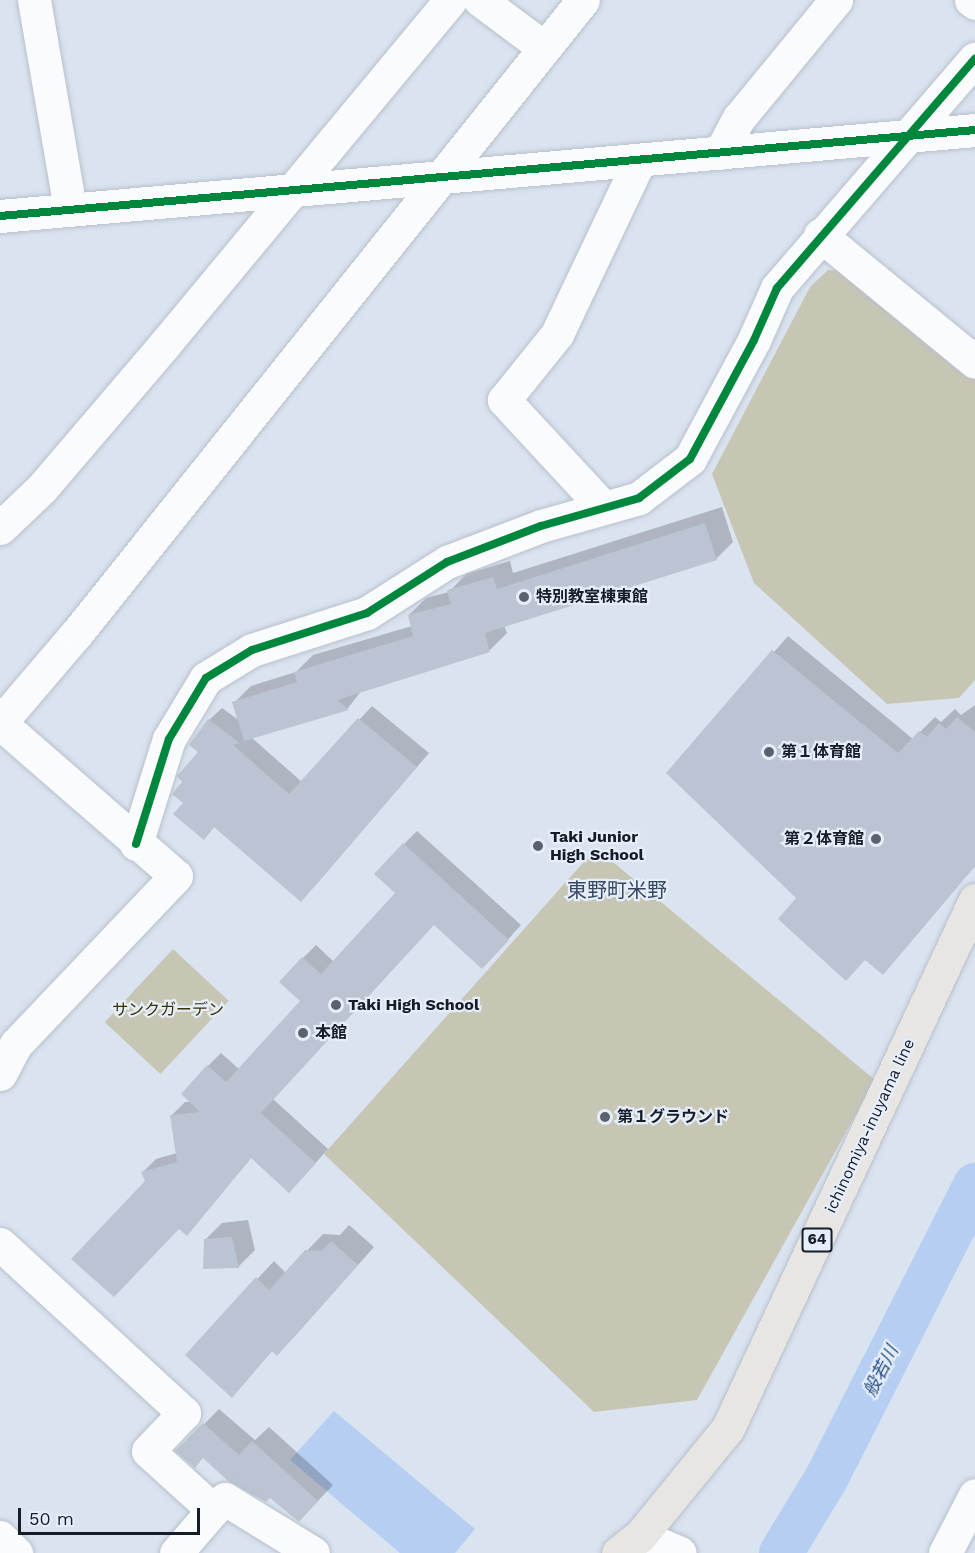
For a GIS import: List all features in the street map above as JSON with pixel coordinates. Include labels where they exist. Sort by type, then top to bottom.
[{"type":"main road","name":"ichinomiya-inuyama line","points":[[629,1544],[728,1428],[975,900]]},
{"type":"street","points":[[34,0],[70,209]]},
{"type":"street","points":[[0,528],[42,488],[157,354],[288,192],[450,0]]},
{"type":"street","points":[[480,0],[543,47]]},
{"type":"street","points":[[0,1074],[16,1044],[176,876],[136,844],[0,723],[77,633],[543,47],[583,0]]},
{"type":"street","points":[[720,153],[739,118],[836,0]]},
{"type":"street","points":[[971,0],[975,3]]},
{"type":"street","points":[[136,844],[169,739],[206,678],[252,650],[367,613],[447,562],[541,525],[639,498],[690,459],[754,340],[777,288],[820,235],[910,136],[975,59]]},
{"type":"street","points":[[0,216],[440,179],[975,130]]},
{"type":"street","points":[[603,507],[504,400],[557,334],[639,161]]},
{"type":"street","points":[[820,235],[975,362]]},
{"type":"street","points":[[0,1244],[184,1413],[148,1451],[213,1510]]},
{"type":"street","points":[[945,1553],[975,1495]]},
{"type":"street","points":[[176,1553],[225,1499],[313,1553]]},
{"type":"street","points":[[0,1537],[16,1553]]},
{"type":"street","points":[[629,1544],[680,1553]]},
{"type":"green space","points":[[828,270],[839,271],[975,375],[975,680],[959,698],[887,704],[754,583],[712,474],[810,287]]},
{"type":"green space","name":"第１グラウンド","points":[[589,856],[607,857],[875,1080],[697,1400],[594,1412],[324,1154]]},
{"type":"green space","name":"サンクガーデン","points":[[173,949],[229,1001],[160,1074],[105,1022]]},
{"type":"water","points":[[334,1411],[475,1529],[455,1553],[400,1553],[290,1460]]},
{"type":"building","name":"特別教室棟東館","points":[[705,523],[717,560],[485,633],[490,652],[337,700],[349,710],[244,741],[232,702],[297,682],[294,672],[413,636],[408,615],[451,604],[447,590],[493,577],[497,589]]},
{"type":"building","name":"第２体育館","points":[[772,650],[898,753],[919,731],[927,737],[939,723],[946,729],[957,717],[975,732],[975,866],[883,975],[865,960],[846,981],[778,919],[796,898],[666,773]]},
{"type":"building","points":[[358,718],[417,767],[301,902],[214,827],[204,840],[173,814],[183,803],[172,794],[182,782],[177,776],[198,752],[189,745],[208,719],[240,743],[233,745],[289,794]]},
{"type":"building","name":"本館","points":[[403,843],[509,940],[482,969],[434,925],[261,1113],[316,1163],[289,1193],[251,1158],[187,1236],[179,1229],[114,1297],[71,1259],[145,1181],[141,1172],[177,1162],[170,1115],[200,1112],[181,1094],[207,1065],[226,1082],[300,1001],[279,982],[302,957],[321,974],[395,893],[374,874]]},
{"type":"building","points":[[232,1237],[239,1268],[203,1269],[204,1239]]},
{"type":"building","points":[[331,1241],[358,1265],[277,1356],[272,1351],[232,1398],[185,1355],[256,1277],[269,1290],[305,1250],[321,1251]]},
{"type":"building","points":[[203,1423],[239,1455],[252,1441],[318,1501],[299,1522],[270,1498],[266,1502],[228,1481],[203,1458],[195,1468],[175,1451]]},
{"type":"waterway","name":"般若川","points":[[781,1553],[826,1479],[975,1185]]},
{"type":"cycle path","points":[[136,844],[169,739],[206,678],[252,650],[367,613],[447,562],[541,526],[639,498],[690,459],[754,340],[777,288],[975,59]]},
{"type":"cycle path","points":[[0,216],[975,130]]},
{"type":"place","name":"特別教室棟東館","points":[[524,597]]},
{"type":"place","name":"第１体育館","points":[[769,752]]},
{"type":"place","name":"第２体育館","points":[[876,839]]},
{"type":"place","name":"Taki Junior High School","points":[[538,846]]},
{"type":"place","name":"Taki High School","points":[[336,1005]]},
{"type":"place","name":"本館","points":[[303,1033]]},
{"type":"place","name":"第１グラウンド","points":[[605,1117]]},
{"type":"district","name":"東野町米野","points":[[617,890]]}]
